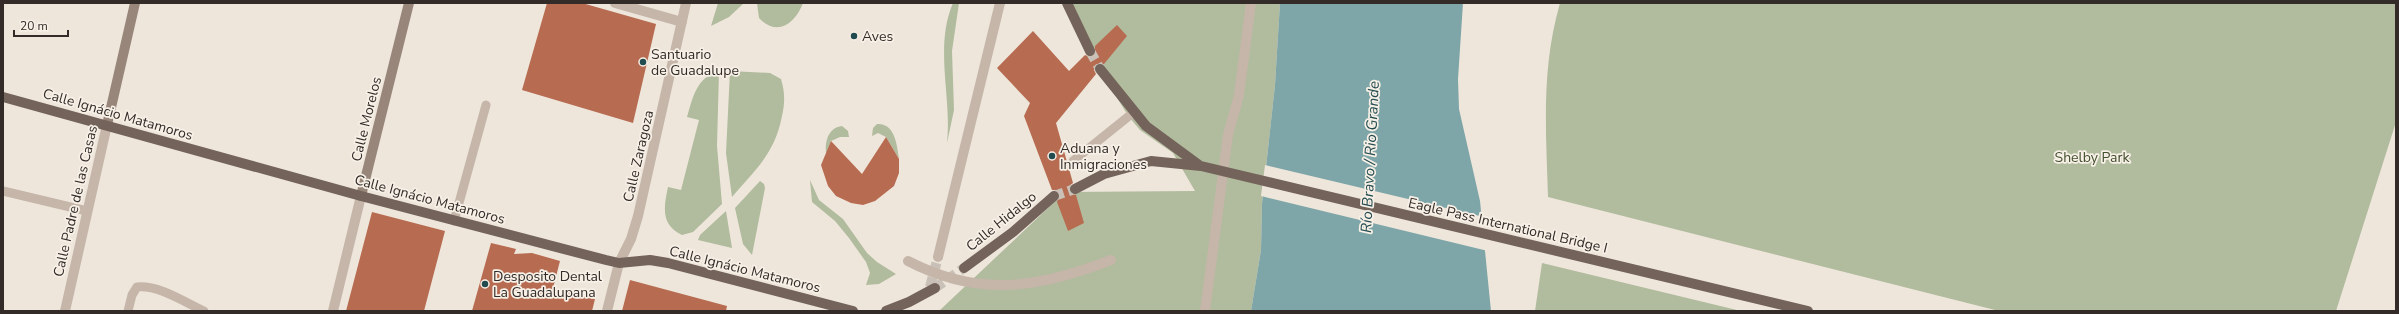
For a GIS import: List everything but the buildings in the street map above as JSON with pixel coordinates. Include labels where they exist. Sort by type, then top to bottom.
[{"type":"main road","name":"Calle Padre de las Casas","points":[[107,125],[135,3]]},
{"type":"main road","name":"Calle Morelos","points":[[361,196],[408,3]]},
{"type":"main road","points":[[1067,3],[1090,51]]},
{"type":"main road","points":[[1100,69],[1134,112],[1162,139],[1201,166]]},
{"type":"main road","name":"Calle Ignácio Matamoros","points":[[3,97],[361,196],[619,263],[644,259],[662,262],[853,311]]},
{"type":"main road","points":[[1074,189],[1104,174],[1144,162],[1169,162],[1201,166]]},
{"type":"main road","name":"Eagle Pass International Bridge I","points":[[1201,166],[1808,311]]},
{"type":"main road","name":"Calle Hidalgo","points":[[964,268],[1013,232],[1054,196]]},
{"type":"main road","points":[[886,311],[932,289]]},
{"type":"street","points":[[615,3],[682,22]]},
{"type":"street","name":"Calle Zaragoza","points":[[607,311],[619,263],[631,239],[638,216],[686,3]]},
{"type":"street","points":[[938,257],[1000,3]]},
{"type":"street","points":[[1205,311],[1228,135],[1239,95],[1251,3]]},
{"type":"street","name":"Calle Padre de las Casas","points":[[65,311],[107,125]]},
{"type":"street","name":"Calle Morelos","points":[[333,311],[361,196]]},
{"type":"street","points":[[908,260],[940,275],[989,286],[1010,286],[1056,279],[1110,260]]},
{"type":"lane","points":[[454,221],[486,105]]},
{"type":"lane","points":[[1073,161],[1134,112]]},
{"type":"lane","points":[[3,191],[87,211]]},
{"type":"lane","points":[[128,311],[132,295],[137,287],[158,290],[184,307],[204,311]]},
{"type":"green space","points":[[718,3],[744,3],[729,17],[711,26]]},
{"type":"green space","points":[[757,3],[803,3],[795,17],[785,26],[772,27],[759,18]]},
{"type":"green space","points":[[953,3],[959,3],[952,51],[954,110],[947,143],[948,126],[944,55],[947,20]]},
{"type":"green space","points":[[1063,3],[1280,3],[1275,85],[1262,204],[1261,250],[1251,311],[939,311],[1065,192],[1195,191],[1173,153],[1140,130],[1129,117],[1095,63]]},
{"type":"green space","name":"Shelby Park","points":[[1560,3],[2396,3],[2396,122],[2336,311],[1999,311],[1548,197],[1546,124],[1547,76],[1554,28]]},
{"type":"green space","points":[[719,71],[717,146],[722,204],[693,232],[682,235],[670,226],[665,214],[665,201],[668,187],[681,190],[699,120],[687,117],[700,83],[711,74]]},
{"type":"green space","points":[[730,71],[770,73],[781,79],[784,98],[783,111],[775,140],[757,169],[732,197],[726,153]]},
{"type":"green space","points":[[877,124],[888,127],[891,131],[896,142],[899,159],[886,137],[878,133],[872,136],[873,128]]},
{"type":"green space","points":[[842,126],[848,131],[849,137],[840,137],[831,141],[826,154],[828,136],[833,129]]},
{"type":"green space","points":[[810,180],[819,200],[843,219],[867,253],[877,262],[896,274],[879,284],[866,285],[870,273],[866,262],[835,221],[812,202]]},
{"type":"green space","points":[[760,181],[764,184],[765,188],[752,255],[743,244],[735,208]]},
{"type":"green space","points":[[726,211],[732,248],[698,240],[700,235]]},
{"type":"green space","points":[[1542,263],[1741,311],[1535,311]]},
{"type":"water","name":"Río Bravo / Rio Grande","points":[[1280,3],[1463,3],[1458,79],[1459,109],[1480,201],[1491,311],[1251,311],[1261,250],[1262,204],[1275,85]]},
{"type":"pier","points":[[1265,165],[1484,217],[1488,251],[1261,196]]},
{"type":"tunnel","points":[[1090,51],[1100,69]]},
{"type":"tunnel","points":[[1054,196],[1075,189]]},
{"type":"tunnel","points":[[930,287],[938,257]]},
{"type":"tunnel","points":[[935,288],[964,268]]},
{"type":"place","name":"Aves","points":[[854,36]]},
{"type":"place","name":"Santuario de Guadalupe","points":[[643,62]]},
{"type":"place","name":"Aduana y Inmigraciones","points":[[1052,156]]},
{"type":"place","name":"Desposito Dental La Guadalupana","points":[[485,284]]}]
